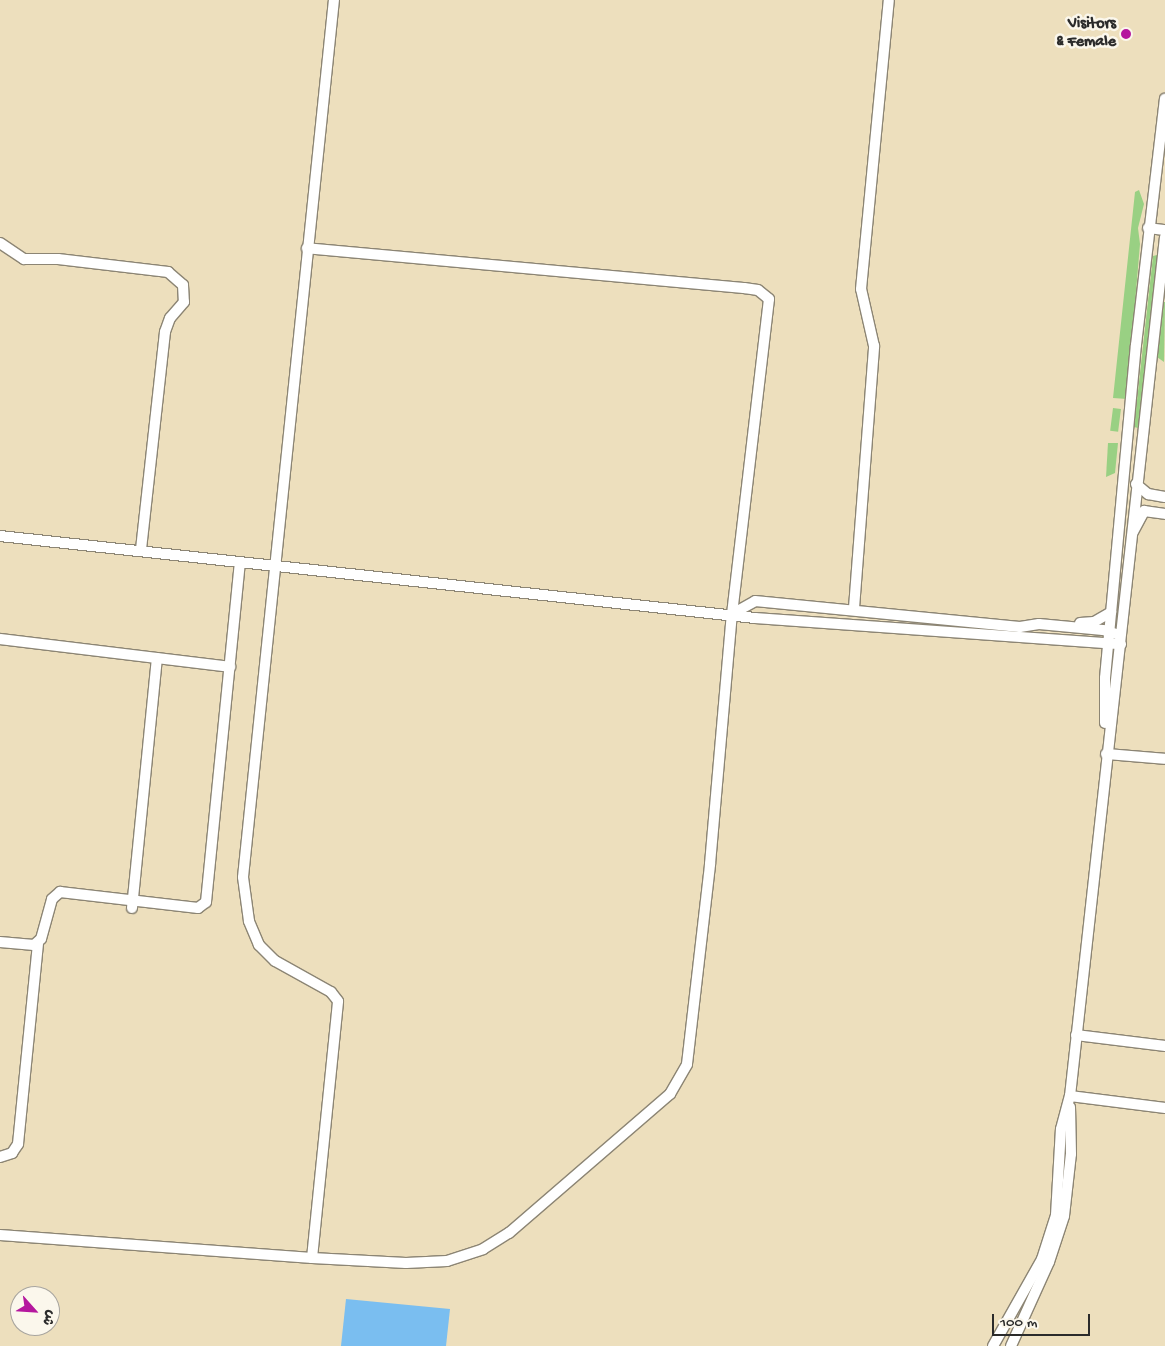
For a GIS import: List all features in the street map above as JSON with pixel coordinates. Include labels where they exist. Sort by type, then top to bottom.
[{"type":"street","points":[[312,1258],[338,1001],[331,992],[275,961],[259,945],[249,921],[243,877],[273,567],[334,0]]},
{"type":"street","points":[[854,608],[874,346],[861,289],[889,0]]},
{"type":"street","points":[[1106,754],[1111,612],[1148,233],[1165,99]]},
{"type":"street","points":[[1148,233],[1165,230]]},
{"type":"street","points":[[1011,1346],[1058,1242],[1064,1216],[1071,1154],[1070,1096],[1076,1035],[1106,754],[1121,640],[1136,484],[1165,239],[1148,233]]},
{"type":"street","points":[[0,243],[24,259],[58,259],[162,271],[174,274],[183,284],[184,302],[170,318],[165,332],[141,551]]},
{"type":"street","points":[[0,1235],[312,1258],[427,1263],[483,1249],[525,1220],[679,1082],[691,1051],[732,614],[769,310],[765,293],[744,288],[307,248]]},
{"type":"street","points":[[1136,484],[1148,494],[1165,497]]},
{"type":"street","points":[[1131,534],[1144,511],[1165,514]]},
{"type":"street","points":[[0,536],[755,618],[1109,637]]},
{"type":"street","points":[[0,1157],[16,1150],[20,1132],[38,942],[44,934],[50,905],[56,893],[133,904],[198,908],[206,902],[240,562]]},
{"type":"street","points":[[732,614],[755,601],[854,608],[1020,627],[1039,624],[1094,622],[1111,612]]},
{"type":"street","points":[[1039,624],[1121,640]]},
{"type":"street","points":[[0,639],[230,666]]},
{"type":"street","points":[[133,904],[158,658]]},
{"type":"street","points":[[1106,754],[1165,759]]},
{"type":"street","points":[[0,942],[26,945],[38,942]]},
{"type":"street","points":[[1076,1035],[1165,1046]]},
{"type":"street","points":[[1070,1096],[1165,1108]]},
{"type":"street","points":[[993,1346],[1050,1239],[1059,1192],[1061,1129],[1070,1096]]},
{"type":"green space","points":[[1139,190],[1144,204],[1138,228],[1140,244],[1127,399],[1113,398],[1135,192]]},
{"type":"green space","points":[[1157,255],[1159,257],[1138,428],[1134,427],[1153,256]]},
{"type":"green space","points":[[1163,302],[1165,302],[1164,362],[1157,357]]},
{"type":"green space","points":[[1113,408],[1121,409],[1118,432],[1110,431]]},
{"type":"green space","points":[[1108,443],[1118,443],[1115,473],[1106,477]]},
{"type":"water","points":[[346,1299],[450,1309],[446,1346],[341,1346]]},
{"type":"place","name":"Visitors & Female","points":[[1126,34]]}]
